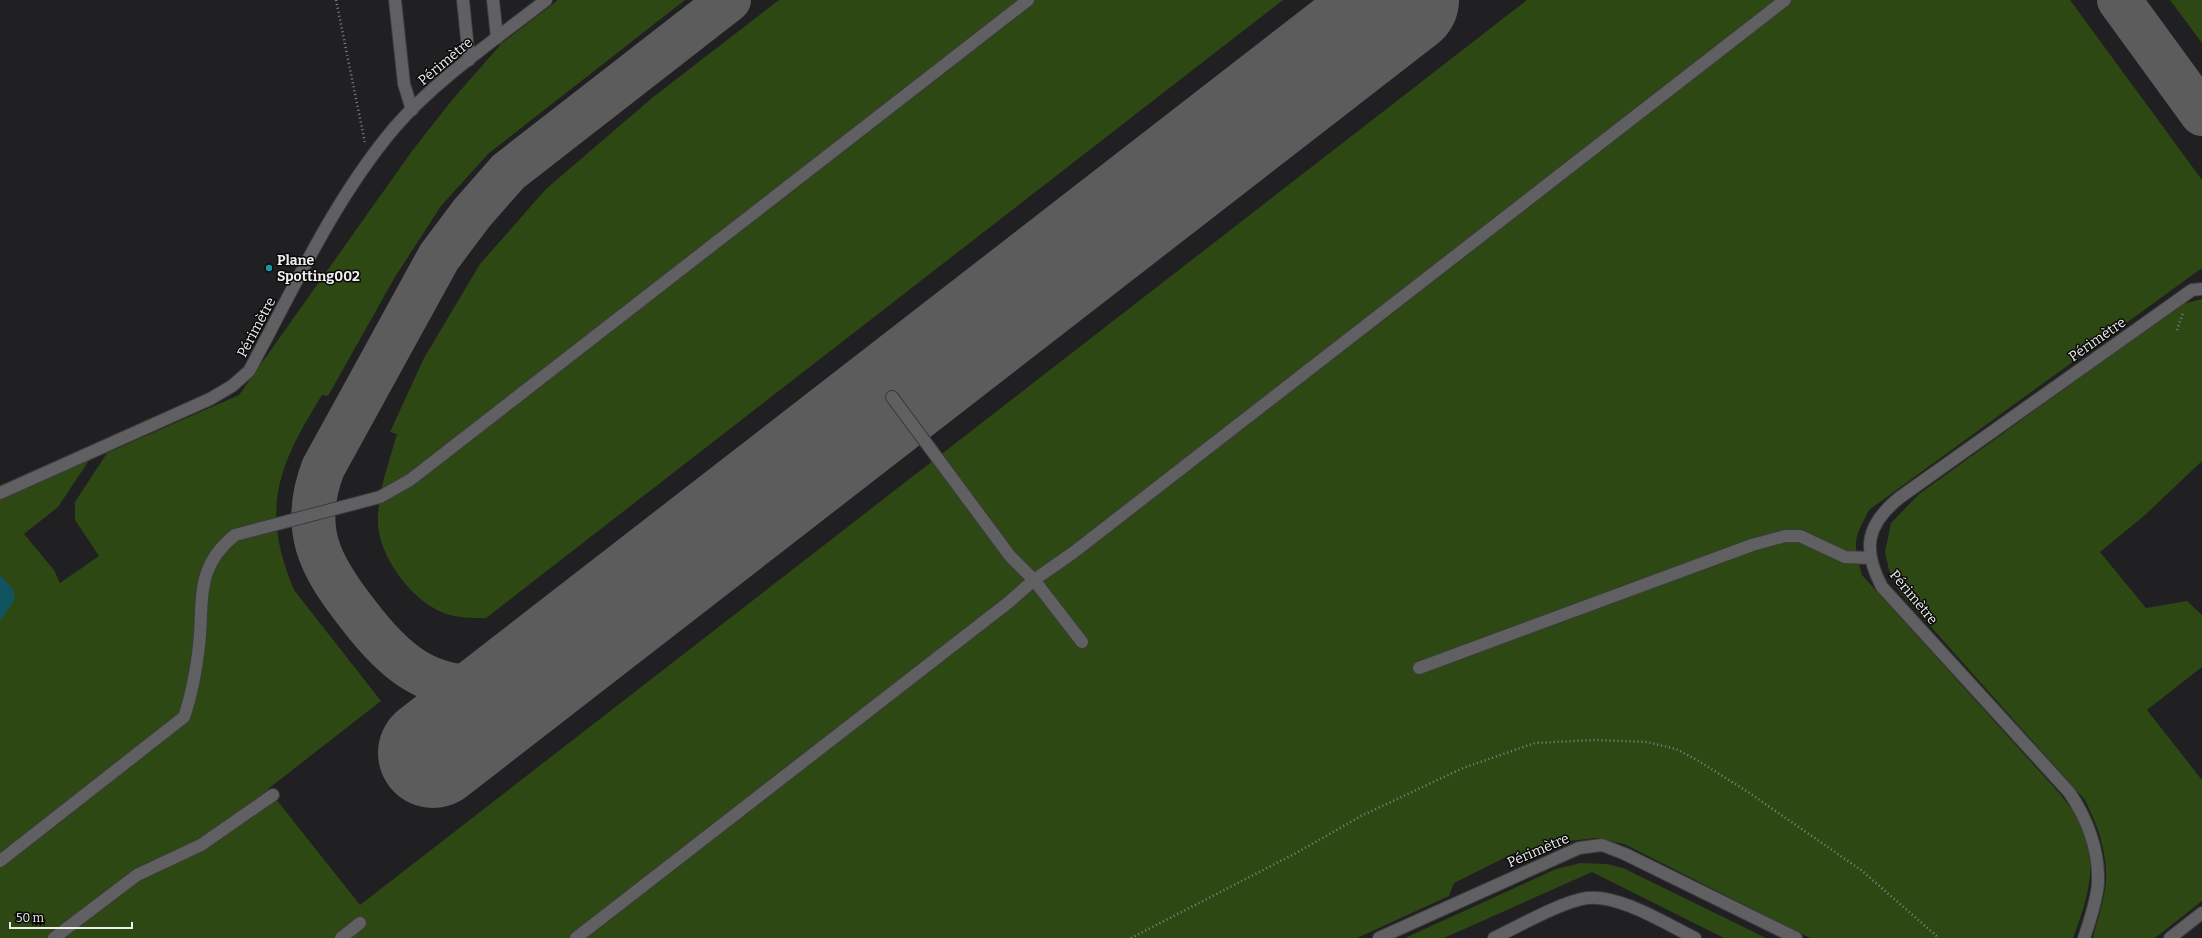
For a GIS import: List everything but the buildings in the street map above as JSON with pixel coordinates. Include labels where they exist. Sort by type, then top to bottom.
[{"type":"lane","points":[[395,0],[404,84],[412,110]]},
{"type":"lane","points":[[463,0],[469,60]]},
{"type":"lane","points":[[493,0],[497,38]]},
{"type":"lane","name":"Périmètre","points":[[0,493],[210,400],[232,386],[249,371],[354,180],[396,126],[469,60],[546,0]]},
{"type":"lane","points":[[0,861],[184,717],[194,687],[199,644],[201,603],[206,575],[208,568],[220,547],[235,535],[380,497],[410,480],[1028,0]]},
{"type":"lane","points":[[576,938],[1009,602],[1034,580],[1074,552],[1785,0]]},
{"type":"lane","name":"Périmètre","points":[[2084,938],[2098,882],[2094,846],[2085,819],[2078,805],[2069,792],[1882,587],[1872,569],[1869,549],[1873,529],[1883,511],[1899,498],[2192,290],[2202,289]]},
{"type":"lane","points":[[892,397],[1010,556],[1034,580],[1082,642]]},
{"type":"lane","points":[[1419,668],[1752,544],[1785,536],[1800,536],[1845,557],[1871,558]]},
{"type":"lane","points":[[54,938],[137,875],[201,845],[273,796]]},
{"type":"lane","name":"Périmètre","points":[[1379,938],[1579,848],[1602,845],[1625,854],[1796,938]]},
{"type":"lane","points":[[1494,938],[1559,908],[1587,898],[1620,901],[1695,938]]},
{"type":"lane","points":[[2170,938],[2202,913]]},
{"type":"lane","points":[[341,938],[360,923]]},
{"type":"path","points":[[336,0],[368,161]]},
{"type":"path","points":[[1131,938],[1298,852],[1361,816],[1464,768],[1535,742],[1595,740],[1647,742],[1676,749],[1697,760],[1748,792],[1861,870],[1939,938]]},
{"type":"green space","points":[[558,0],[685,0],[488,154],[441,206],[395,277],[328,396],[322,395],[307,420],[294,444],[285,467],[279,489],[276,511],[278,535],[284,561],[294,590],[381,701],[268,789],[360,905],[1527,0],[2070,0],[2202,180],[2202,268],[1869,510],[1857,535],[1856,548],[1862,575],[2061,795],[2081,823],[2087,837],[2091,867],[2087,896],[2073,938],[1810,938],[1624,844],[1596,838],[1570,841],[1531,860],[1514,853],[1454,883],[1449,896],[1357,938],[0,938],[0,500],[90,459],[58,507],[24,534],[54,570],[60,583],[99,556],[75,520],[75,502],[107,453],[239,395],[412,151],[452,100],[502,43]]},
{"type":"green space","points":[[779,0],[1283,0],[486,618],[454,616],[432,607],[420,599],[399,576],[384,550],[378,523],[381,489],[397,434],[390,432],[424,358],[480,264],[546,189],[652,98]]},
{"type":"green space","points":[[2170,0],[2202,0],[2202,43]]},
{"type":"green space","points":[[2202,299],[2202,461],[2145,515],[2100,552],[2146,608],[2187,601],[2202,615],[2202,667],[2147,710],[2202,780],[2202,901],[2155,938],[2093,938],[2104,895],[2106,869],[2101,839],[2085,800],[1899,591],[1889,570],[1885,552],[1891,523],[1919,494],[2182,304]]},
{"type":"green space","points":[[1581,863],[1607,864],[1623,868],[1766,938],[1724,938],[1592,872],[1444,938],[1405,938],[1556,869]]},
{"type":"water","points":[[0,575],[13,589],[15,599],[0,621]]},
{"type":"taxiway","points":[[584,637],[542,667],[507,684],[471,687],[450,684],[432,679],[415,670],[399,659],[371,630],[344,596],[324,563],[314,528],[313,510],[316,490],[323,468],[439,257],[472,213],[508,172],[729,0]]},
{"type":"taxiway","points":[[2119,0],[2202,114]]},
{"type":"runway","points":[[433,753],[1404,0]]},
{"type":"place","name":"Plane Spotting002","points":[[269,268]]}]
